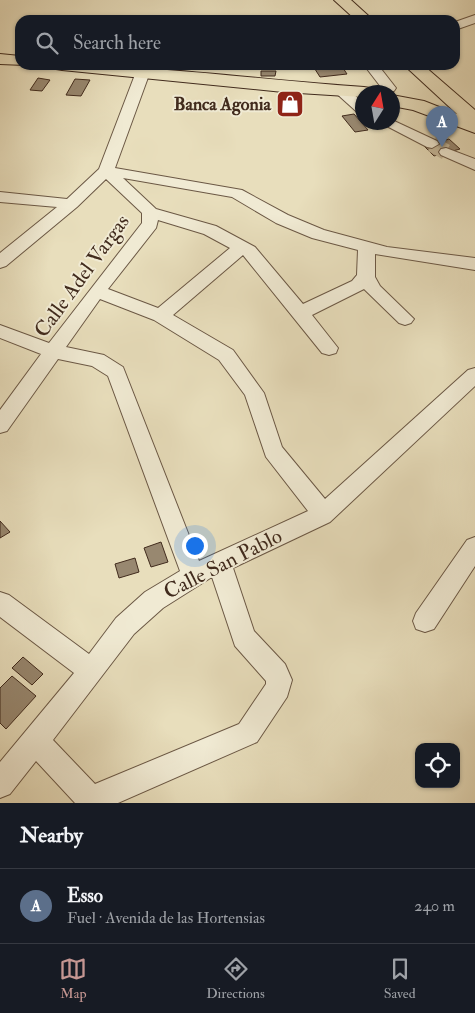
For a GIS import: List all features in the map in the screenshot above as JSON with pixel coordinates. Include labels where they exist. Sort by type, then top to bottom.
[{"type":"main road","points":[[342,0],[359,15]]},
{"type":"main road","points":[[0,59],[15,60]]},
{"type":"main road","points":[[119,70],[355,96]]},
{"type":"main road","points":[[402,83],[450,99],[475,102]]},
{"type":"main road","points":[[402,83],[450,99],[475,98]]},
{"type":"main road","points":[[402,83],[418,105],[475,127]]},
{"type":"main road","points":[[450,99],[475,120]]},
{"type":"street","points":[[460,24],[475,18]]},
{"type":"street","points":[[380,70],[402,83]]},
{"type":"street","points":[[0,262],[71,204],[106,171],[142,72]]},
{"type":"street","points":[[400,129],[432,144]]},
{"type":"street","points":[[446,152],[475,165]]},
{"type":"street","points":[[106,171],[236,193],[291,223],[318,234],[387,252],[475,264]]},
{"type":"street","name":"Calle Adel Vargas","points":[[0,425],[98,291],[150,224],[150,212],[106,171]]},
{"type":"street","points":[[0,197],[71,204]]},
{"type":"street","points":[[150,212],[210,230],[249,251],[328,348]]},
{"type":"street","points":[[160,316],[242,247]]},
{"type":"street","points":[[367,247],[366,277],[374,290],[405,319]]},
{"type":"street","points":[[300,313],[358,285],[366,277]]},
{"type":"street","points":[[98,291],[160,316],[226,355],[254,393],[273,451],[324,513]]},
{"type":"street","points":[[0,331],[55,352],[97,360],[116,372],[193,576]]},
{"type":"street","name":"Calle San Pablo","points":[[0,784],[36,741],[125,626],[154,600],[193,576],[220,565],[324,513],[475,374]]},
{"type":"street","points":[[425,621],[475,547]]},
{"type":"street","points":[[36,741],[89,798],[97,798],[248,733],[278,688],[279,680],[276,673],[244,638],[220,565]]},
{"type":"street","points":[[0,603],[92,670]]},
{"type":"building","points":[[316,70],[344,70],[347,74],[320,77]]},
{"type":"building","points":[[261,71],[276,71],[275,76],[261,76]]},
{"type":"building","points":[[38,78],[50,80],[42,91],[30,90]]},
{"type":"building","points":[[75,79],[90,80],[81,96],[66,95]]},
{"type":"building","name":"Banca Agonia","points":[[284,99],[298,100],[296,109],[282,108]]},
{"type":"building","points":[[354,114],[355,130],[368,130],[355,132],[342,116]]},
{"type":"building","points":[[449,139],[460,149],[434,156],[424,146]]},
{"type":"building","points":[[0,521],[10,532],[0,538]]},
{"type":"building","points":[[161,542],[168,562],[151,567],[144,548]]},
{"type":"building","points":[[135,558],[139,572],[119,578],[115,564]]},
{"type":"building","points":[[23,657],[43,674],[32,685],[12,668]]},
{"type":"building","points":[[12,676],[36,696],[6,729],[0,723],[0,688]]},
{"type":"tunnel","points":[[432,144],[446,152]]},
{"type":"place","name":"Banca Agonia","points":[[290,104]]},
{"type":"place","name":"Esso","points":[[442,147]]}]
